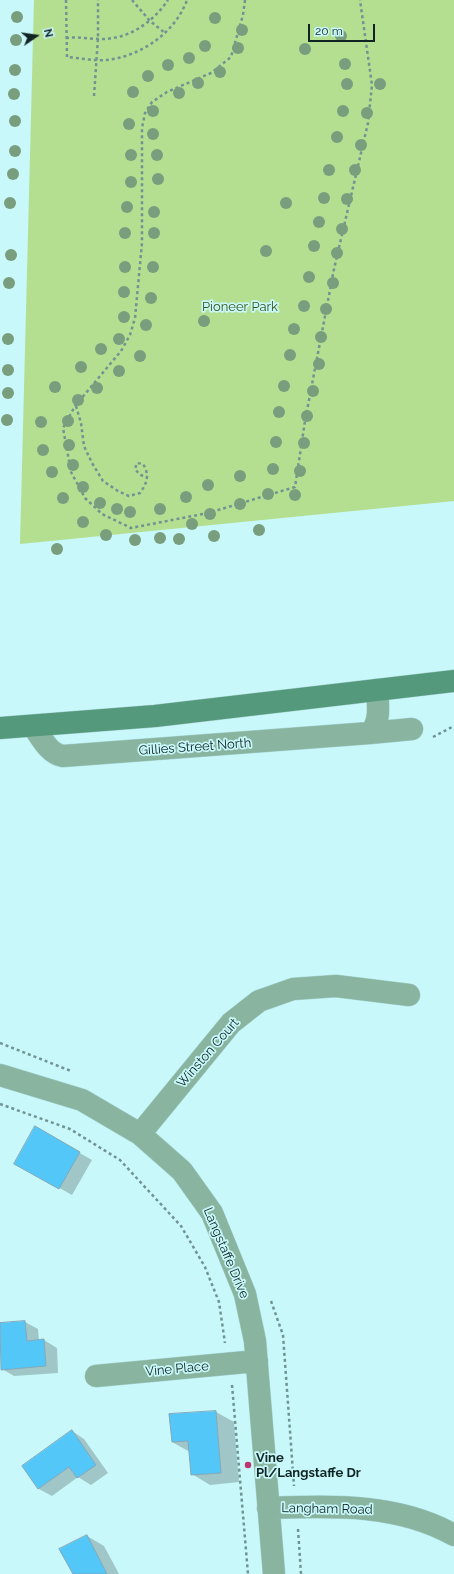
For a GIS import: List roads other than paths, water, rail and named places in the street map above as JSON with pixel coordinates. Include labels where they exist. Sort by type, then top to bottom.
[{"type":"main road","points":[[0,728],[155,716],[454,681]]},
{"type":"street","points":[[370,733],[374,729],[377,721],[377,690]]},
{"type":"street","name":"Gillies Street North","points":[[33,726],[49,747],[56,754],[63,756],[412,729]]},
{"type":"street","name":"Winston Court","points":[[140,1134],[231,1023],[259,1001],[293,990],[336,986],[409,995]]},
{"type":"street","name":"Langstaffe Drive","points":[[0,1075],[82,1100],[140,1134],[182,1171],[212,1212],[245,1294],[252,1322],[257,1361],[274,1574]]},
{"type":"street","name":"Vine Place","points":[[96,1376],[257,1361]]},
{"type":"street","name":"Langham Road","points":[[268,1508],[328,1506],[369,1508],[405,1516],[454,1535]]},
{"type":"place","name":"Vine Pl/Langstaffe Dr","points":[[248,1465]]},
{"type":"park label","name":"Pioneer Park","points":[[240,307]]}]
